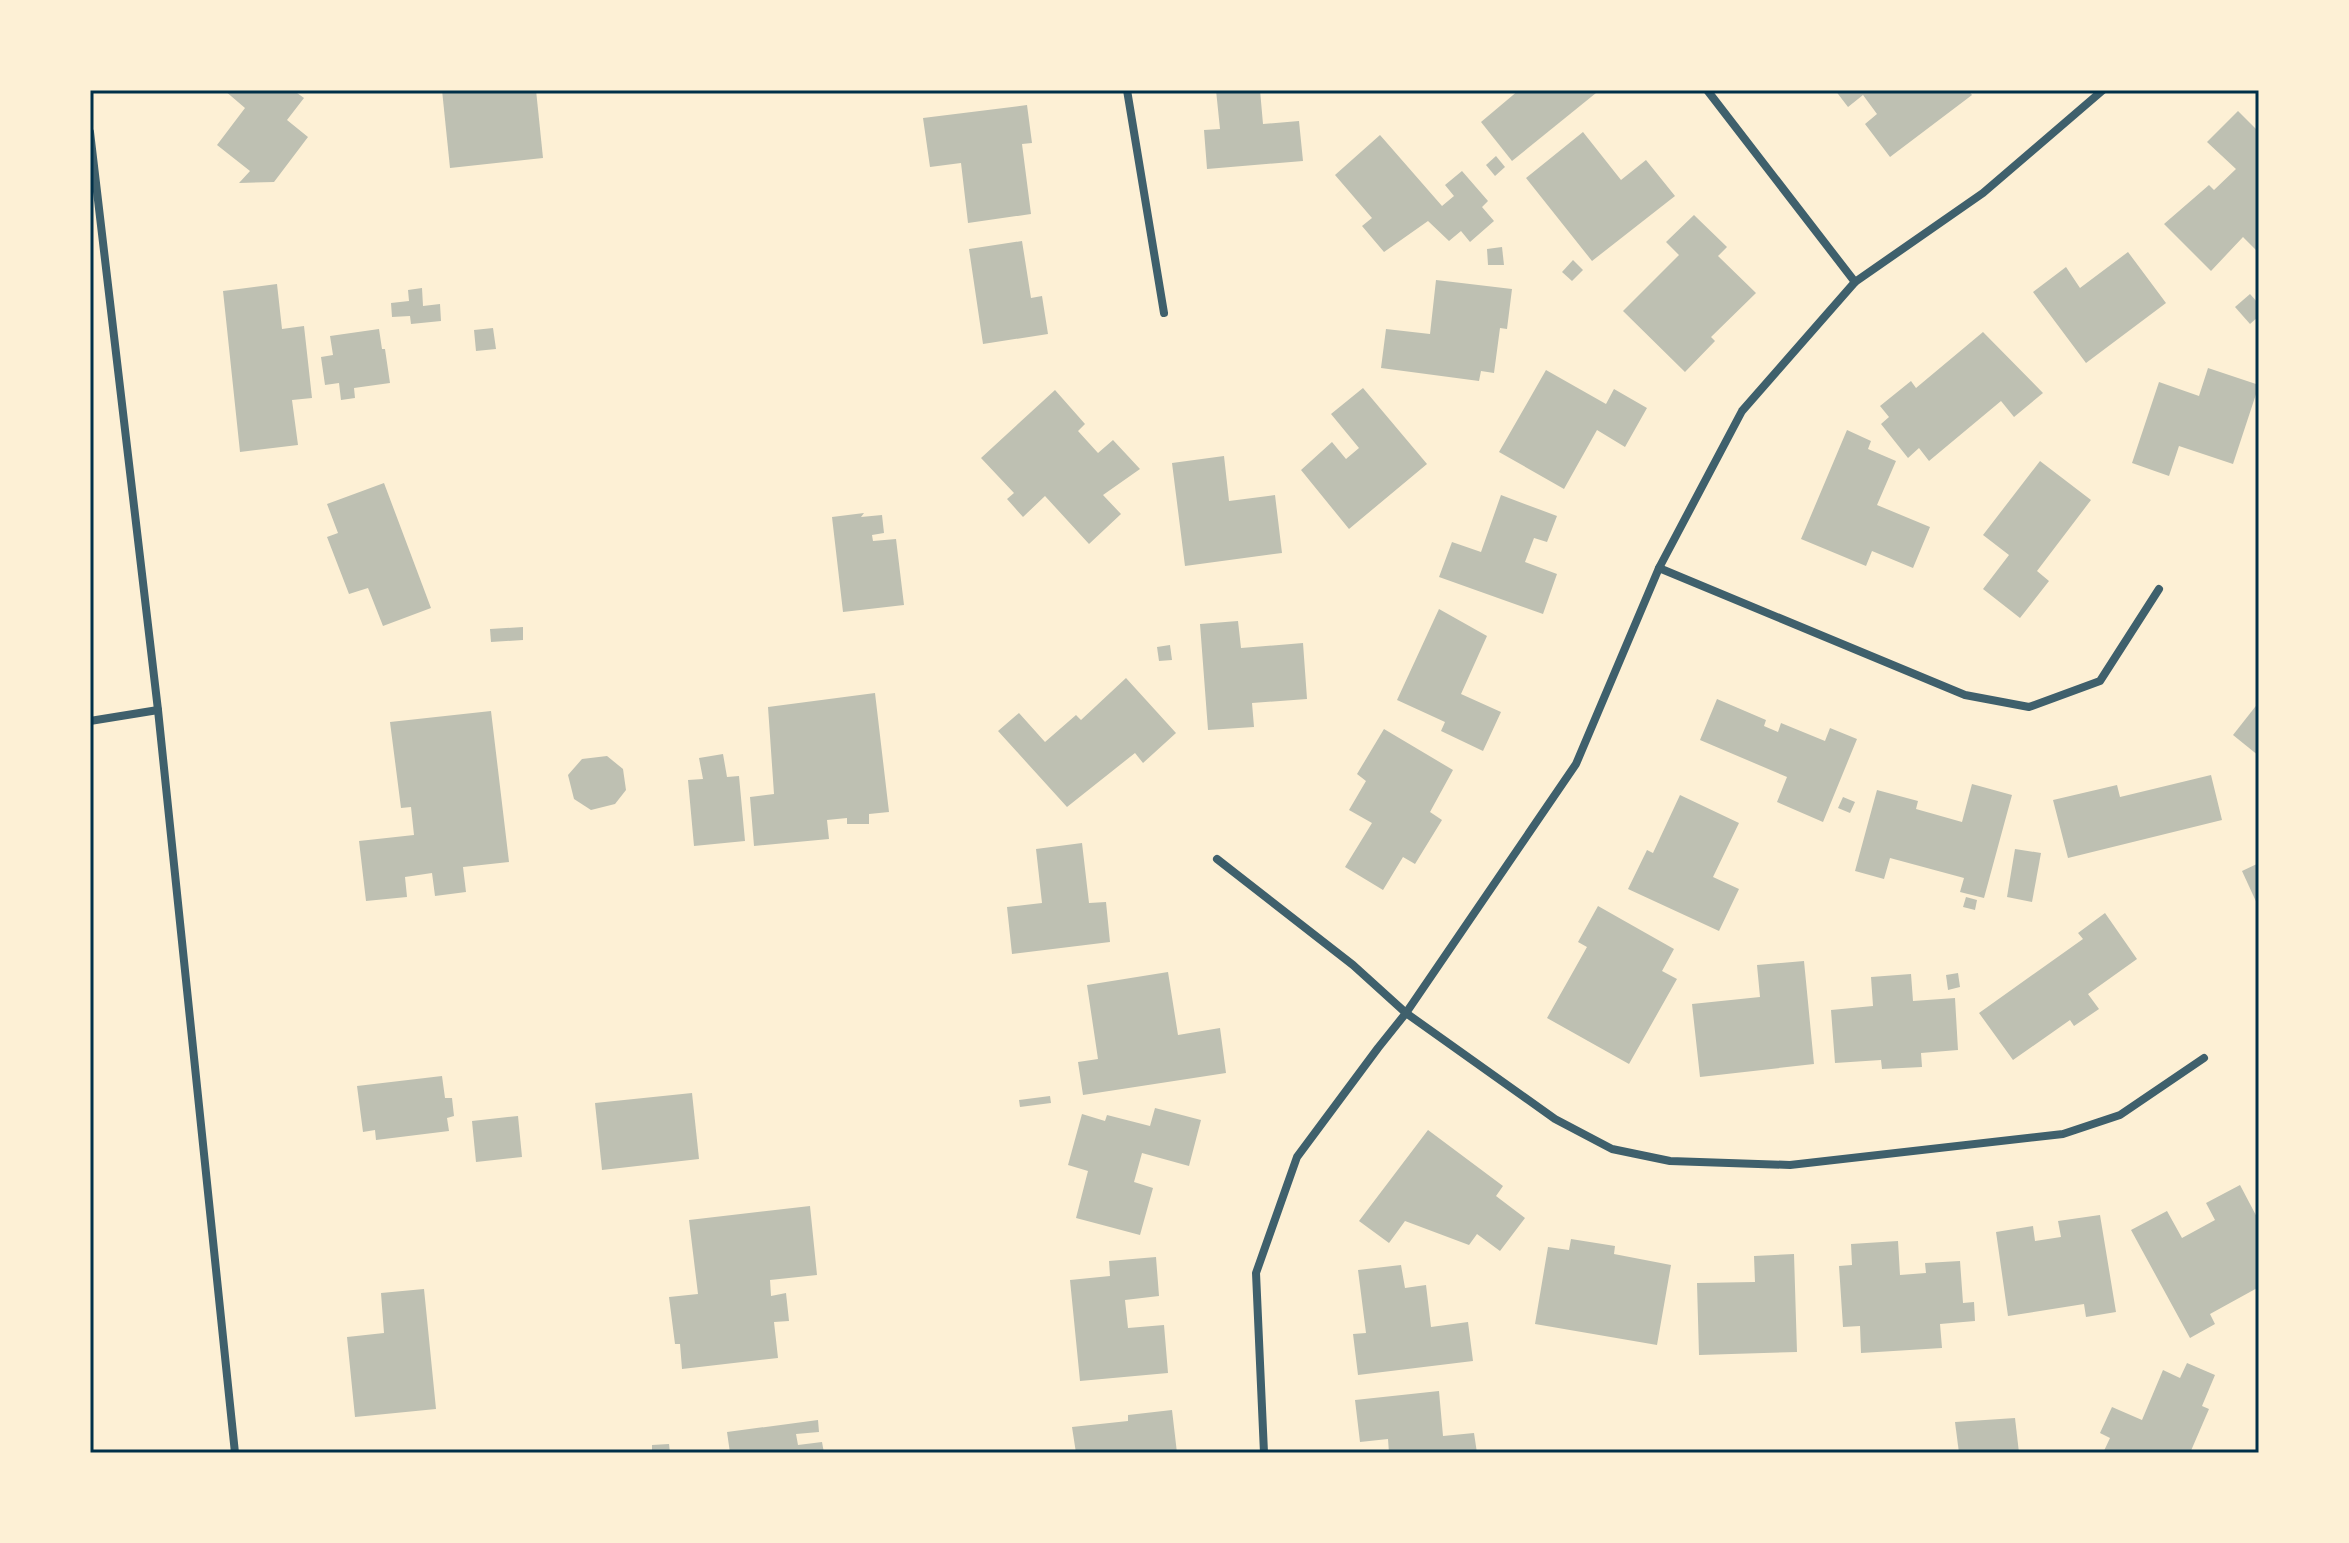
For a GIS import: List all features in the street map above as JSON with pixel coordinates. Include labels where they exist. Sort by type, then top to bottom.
[{"type":"street","points":[[1127,90],[1164,313]]},
{"type":"street","points":[[1707,90],[1855,282]]},
{"type":"street","points":[[1264,1453],[1256,1273],[1297,1157],[1406,1013],[1576,764],[1659,568],[1742,411],[1855,282],[1983,193],[2103,90]]},
{"type":"street","points":[[90,132],[158,710],[235,1453]]},
{"type":"street","points":[[1659,568],[1965,695],[2029,707],[2100,681],[2159,589]]},
{"type":"street","points":[[90,721],[158,710]]},
{"type":"street","points":[[1217,859],[1353,965],[1406,1013],[1555,1119],[1612,1149],[1670,1161],[1790,1165],[2063,1134],[2120,1115],[2204,1058]]},
{"type":"building","points":[[224,90],[293,90],[304,98],[287,120],[308,137],[274,182],[239,183],[250,171],[217,145],[245,108]]},
{"type":"building","points":[[442,90],[536,90],[543,158],[450,168]]},
{"type":"building","points":[[1216,90],[1260,90],[1263,124],[1299,121],[1303,161],[1207,169],[1204,130],[1220,129]]},
{"type":"building","points":[[1519,90],[1594,90],[1596,93],[1512,161],[1481,122]]},
{"type":"building","points":[[1835,90],[1968,90],[1972,95],[1890,157],[1865,124],[1877,114],[1863,95],[1848,107]]},
{"type":"building","points":[[1027,105],[1032,143],[1022,144],[1031,214],[968,223],[961,163],[930,167],[923,118]]},
{"type":"building","points":[[2238,111],[2259,132],[2259,249],[2257,251],[2243,237],[2211,271],[2164,224],[2209,185],[2214,190],[2236,169],[2207,142]]},
{"type":"building","points":[[1583,132],[1621,180],[1646,160],[1675,196],[1592,261],[1526,178]]},
{"type":"building","points":[[1380,135],[1442,206],[1454,196],[1445,185],[1462,171],[1488,201],[1482,207],[1494,221],[1470,242],[1461,231],[1449,241],[1428,221],[1384,252],[1362,226],[1372,218],[1335,175]]},
{"type":"building","points":[[1496,156],[1505,167],[1495,176],[1486,165]]},
{"type":"building","points":[[1694,215],[1727,247],[1718,256],[1756,293],[1711,337],[1715,341],[1685,372],[1623,311],[1679,255],[1666,242]]},
{"type":"building","points":[[1022,241],[1031,298],[1042,296],[1048,334],[983,344],[969,249]]},
{"type":"building","points":[[1502,247],[1504,265],[1488,265],[1487,249]]},
{"type":"building","points":[[2128,252],[2166,303],[2086,363],[2033,292],[2066,267],[2080,288]]},
{"type":"building","points":[[1573,260],[1583,270],[1572,281],[1562,272]]},
{"type":"building","points":[[1436,280],[1512,289],[1507,329],[1500,328],[1494,373],[1481,371],[1479,381],[1381,368],[1386,329],[1430,334]]},
{"type":"building","points":[[277,284],[282,329],[304,326],[312,398],[292,400],[298,445],[240,452],[223,291]]},
{"type":"building","points":[[422,288],[423,306],[440,304],[441,321],[411,324],[410,316],[392,317],[391,303],[409,301],[408,290]]},
{"type":"building","points":[[2250,294],[2259,304],[2259,316],[2250,324],[2235,307]]},
{"type":"building","points":[[493,328],[496,349],[476,351],[474,330]]},
{"type":"building","points":[[379,329],[390,383],[354,388],[355,398],[341,400],[339,383],[325,385],[321,357],[333,355],[330,336]]},
{"type":"building","points":[[1983,332],[2043,393],[2014,417],[2001,401],[1929,461],[1919,448],[1908,458],[1881,424],[1889,417],[1880,406],[1911,381],[1916,388]]},
{"type":"building","points":[[2208,368],[2259,385],[2233,464],[2179,446],[2169,476],[2132,463],[2159,382],[2199,396]]},
{"type":"building","points":[[1546,370],[1606,404],[1614,389],[1647,408],[1625,447],[1597,430],[1564,489],[1499,452]]},
{"type":"building","points":[[1363,388],[1427,464],[1349,529],[1301,470],[1332,442],[1346,459],[1359,448],[1331,414]]},
{"type":"building","points":[[1055,390],[1085,424],[1078,431],[1098,453],[1113,440],[1140,469],[1103,495],[1121,514],[1089,544],[1045,496],[1023,517],[1007,499],[1014,493],[981,458]]},
{"type":"building","points":[[1847,430],[1871,441],[1868,449],[1896,461],[1877,505],[1930,527],[1913,568],[1872,551],[1866,566],[1801,539]]},
{"type":"building","points":[[1224,456],[1229,501],[1275,495],[1282,553],[1185,566],[1172,463]]},
{"type":"building","points":[[2040,461],[2091,500],[2037,571],[2049,581],[2020,618],[1983,589],[2009,555],[1983,535]]},
{"type":"building","points":[[384,483],[431,608],[383,626],[368,588],[349,594],[327,537],[338,533],[327,504]]},
{"type":"building","points":[[1501,495],[1557,516],[1547,542],[1534,538],[1525,562],[1557,574],[1543,614],[1439,577],[1452,542],[1481,552]]},
{"type":"building","points":[[864,513],[861,517],[882,515],[884,533],[872,535],[873,541],[896,539],[904,605],[843,612],[832,517]]},
{"type":"building","points":[[1439,609],[1487,636],[1461,694],[1501,712],[1483,751],[1441,731],[1445,722],[1397,700]]},
{"type":"building","points":[[1238,621],[1241,648],[1303,643],[1307,699],[1252,703],[1254,727],[1208,730],[1200,624]]},
{"type":"building","points":[[523,627],[523,640],[491,642],[490,629]]},
{"type":"building","points":[[1170,645],[1172,660],[1159,661],[1157,647]]},
{"type":"building","points":[[1126,678],[1176,733],[1143,763],[1135,753],[1067,807],[998,731],[1019,713],[1045,742],[1076,715],[1081,720]]},
{"type":"building","points":[[875,693],[889,812],[869,814],[869,824],[847,824],[847,818],[827,820],[829,839],[754,846],[750,797],[774,794],[768,707]]},
{"type":"building","points":[[1717,699],[1766,720],[1764,726],[1778,732],[1781,723],[1825,741],[1830,728],[1857,739],[1823,822],[1777,802],[1787,777],[1700,740]]},
{"type":"building","points":[[2259,702],[2259,756],[2233,735]]},
{"type":"building","points":[[491,711],[509,862],[463,867],[466,892],[435,896],[432,873],[405,877],[407,897],[366,901],[359,841],[414,835],[411,807],[401,808],[390,722]]},
{"type":"building","points":[[1384,729],[1453,770],[1430,812],[1442,820],[1415,864],[1403,857],[1383,890],[1345,867],[1372,823],[1349,810],[1366,781],[1357,774]]},
{"type":"building","points":[[723,754],[727,777],[739,776],[745,841],[694,846],[688,780],[703,779],[699,758]]},
{"type":"building","points":[[607,756],[623,769],[626,790],[615,804],[591,810],[574,799],[568,775],[582,759]]},
{"type":"building","points":[[2211,775],[2222,820],[2068,858],[2053,800],[2117,785],[2120,797]]},
{"type":"building","points":[[1972,784],[2012,795],[1984,898],[1960,892],[1964,878],[1890,858],[1884,879],[1855,871],[1877,790],[1918,801],[1916,809],[1962,822]]},
{"type":"building","points":[[1680,795],[1739,823],[1713,877],[1739,889],[1719,931],[1628,889],[1647,850],[1653,853]]},
{"type":"building","points":[[1843,797],[1855,802],[1850,813],[1838,808]]},
{"type":"building","points":[[1082,843],[1089,903],[1106,902],[1110,942],[1012,954],[1007,907],[1042,903],[1036,849]]},
{"type":"building","points":[[2015,849],[2041,853],[2032,902],[2007,897]]},
{"type":"building","points":[[2259,863],[2259,908],[2242,871]]},
{"type":"building","points":[[1966,897],[1977,900],[1975,910],[1963,907]]},
{"type":"building","points":[[1598,906],[1674,949],[1662,971],[1677,979],[1629,1064],[1547,1018],[1587,947],[1578,942]]},
{"type":"building","points":[[2105,913],[2137,959],[2088,994],[2099,1009],[2074,1026],[2070,1020],[2013,1060],[1979,1013],[2083,939],[2078,933]]},
{"type":"building","points":[[1804,961],[1814,1064],[1700,1077],[1692,1004],[1760,997],[1757,965]]},
{"type":"building","points":[[1168,972],[1178,1035],[1220,1028],[1226,1073],[1083,1095],[1078,1062],[1098,1059],[1087,985]]},
{"type":"building","points":[[1958,973],[1960,987],[1948,990],[1946,975]]},
{"type":"building","points":[[1911,974],[1913,1001],[1955,998],[1958,1050],[1921,1053],[1922,1067],[1882,1069],[1881,1060],[1835,1063],[1831,1010],[1873,1006],[1871,977]]},
{"type":"building","points":[[442,1076],[445,1098],[452,1098],[454,1116],[447,1118],[449,1131],[376,1140],[375,1130],[363,1132],[357,1086]]},
{"type":"building","points":[[692,1093],[699,1159],[602,1170],[595,1103]]},
{"type":"building","points":[[1050,1096],[1051,1103],[1020,1107],[1019,1100]]},
{"type":"building","points":[[1155,1108],[1201,1120],[1189,1166],[1142,1153],[1134,1182],[1153,1188],[1140,1235],[1076,1218],[1088,1171],[1068,1165],[1082,1114],[1105,1121],[1107,1115],[1150,1126]]},
{"type":"building","points":[[518,1116],[522,1157],[476,1162],[472,1121]]},
{"type":"building","points":[[1428,1130],[1503,1186],[1496,1196],[1525,1218],[1500,1251],[1477,1234],[1469,1245],[1405,1221],[1389,1243],[1359,1221]]},
{"type":"building","points":[[2240,1185],[2259,1221],[2259,1287],[2210,1314],[2215,1324],[2190,1338],[2131,1230],[2167,1211],[2182,1238],[2215,1220],[2206,1203]]},
{"type":"building","points":[[810,1206],[817,1275],[770,1280],[771,1296],[786,1293],[789,1321],[774,1322],[778,1358],[682,1369],[680,1344],[675,1344],[669,1297],[698,1294],[689,1220]]},
{"type":"building","points":[[2100,1215],[2116,1312],[2086,1317],[2084,1304],[2008,1316],[1996,1232],[2033,1226],[2035,1241],[2061,1237],[2058,1221]]},
{"type":"building","points":[[1571,1239],[1615,1246],[1614,1254],[1671,1265],[1657,1345],[1535,1324],[1548,1247],[1569,1250]]},
{"type":"building","points":[[1898,1241],[1900,1275],[1926,1273],[1925,1263],[1960,1261],[1963,1303],[1974,1302],[1975,1321],[1940,1324],[1942,1348],[1861,1353],[1860,1326],[1843,1327],[1839,1266],[1852,1265],[1851,1244]]},
{"type":"building","points":[[1794,1254],[1797,1352],[1699,1355],[1697,1283],[1755,1282],[1754,1256]]},
{"type":"building","points":[[1156,1257],[1159,1296],[1125,1300],[1128,1328],[1164,1325],[1168,1373],[1080,1381],[1070,1280],[1110,1276],[1109,1261]]},
{"type":"building","points":[[1401,1265],[1405,1288],[1426,1285],[1431,1327],[1468,1322],[1473,1361],[1358,1375],[1353,1334],[1366,1333],[1358,1270]]},
{"type":"building","points":[[424,1289],[436,1409],[355,1417],[347,1337],[384,1333],[381,1293]]},
{"type":"building","points":[[2187,1363],[2215,1375],[2202,1406],[2209,1409],[2190,1453],[2103,1453],[2110,1438],[2100,1433],[2112,1407],[2142,1420],[2163,1370],[2180,1378]]},
{"type":"building","points":[[1439,1391],[1443,1436],[1474,1433],[1477,1453],[1389,1453],[1388,1439],[1360,1442],[1355,1400]]},
{"type":"building","points":[[1172,1410],[1177,1453],[1076,1453],[1072,1427],[1128,1421],[1128,1415]]},
{"type":"building","points":[[2015,1418],[2019,1453],[1959,1453],[1955,1422]]},
{"type":"building","points":[[818,1420],[819,1432],[796,1434],[798,1445],[822,1442],[824,1453],[730,1453],[727,1432]]},
{"type":"building","points":[[669,1444],[670,1453],[652,1453],[652,1445]]}]
